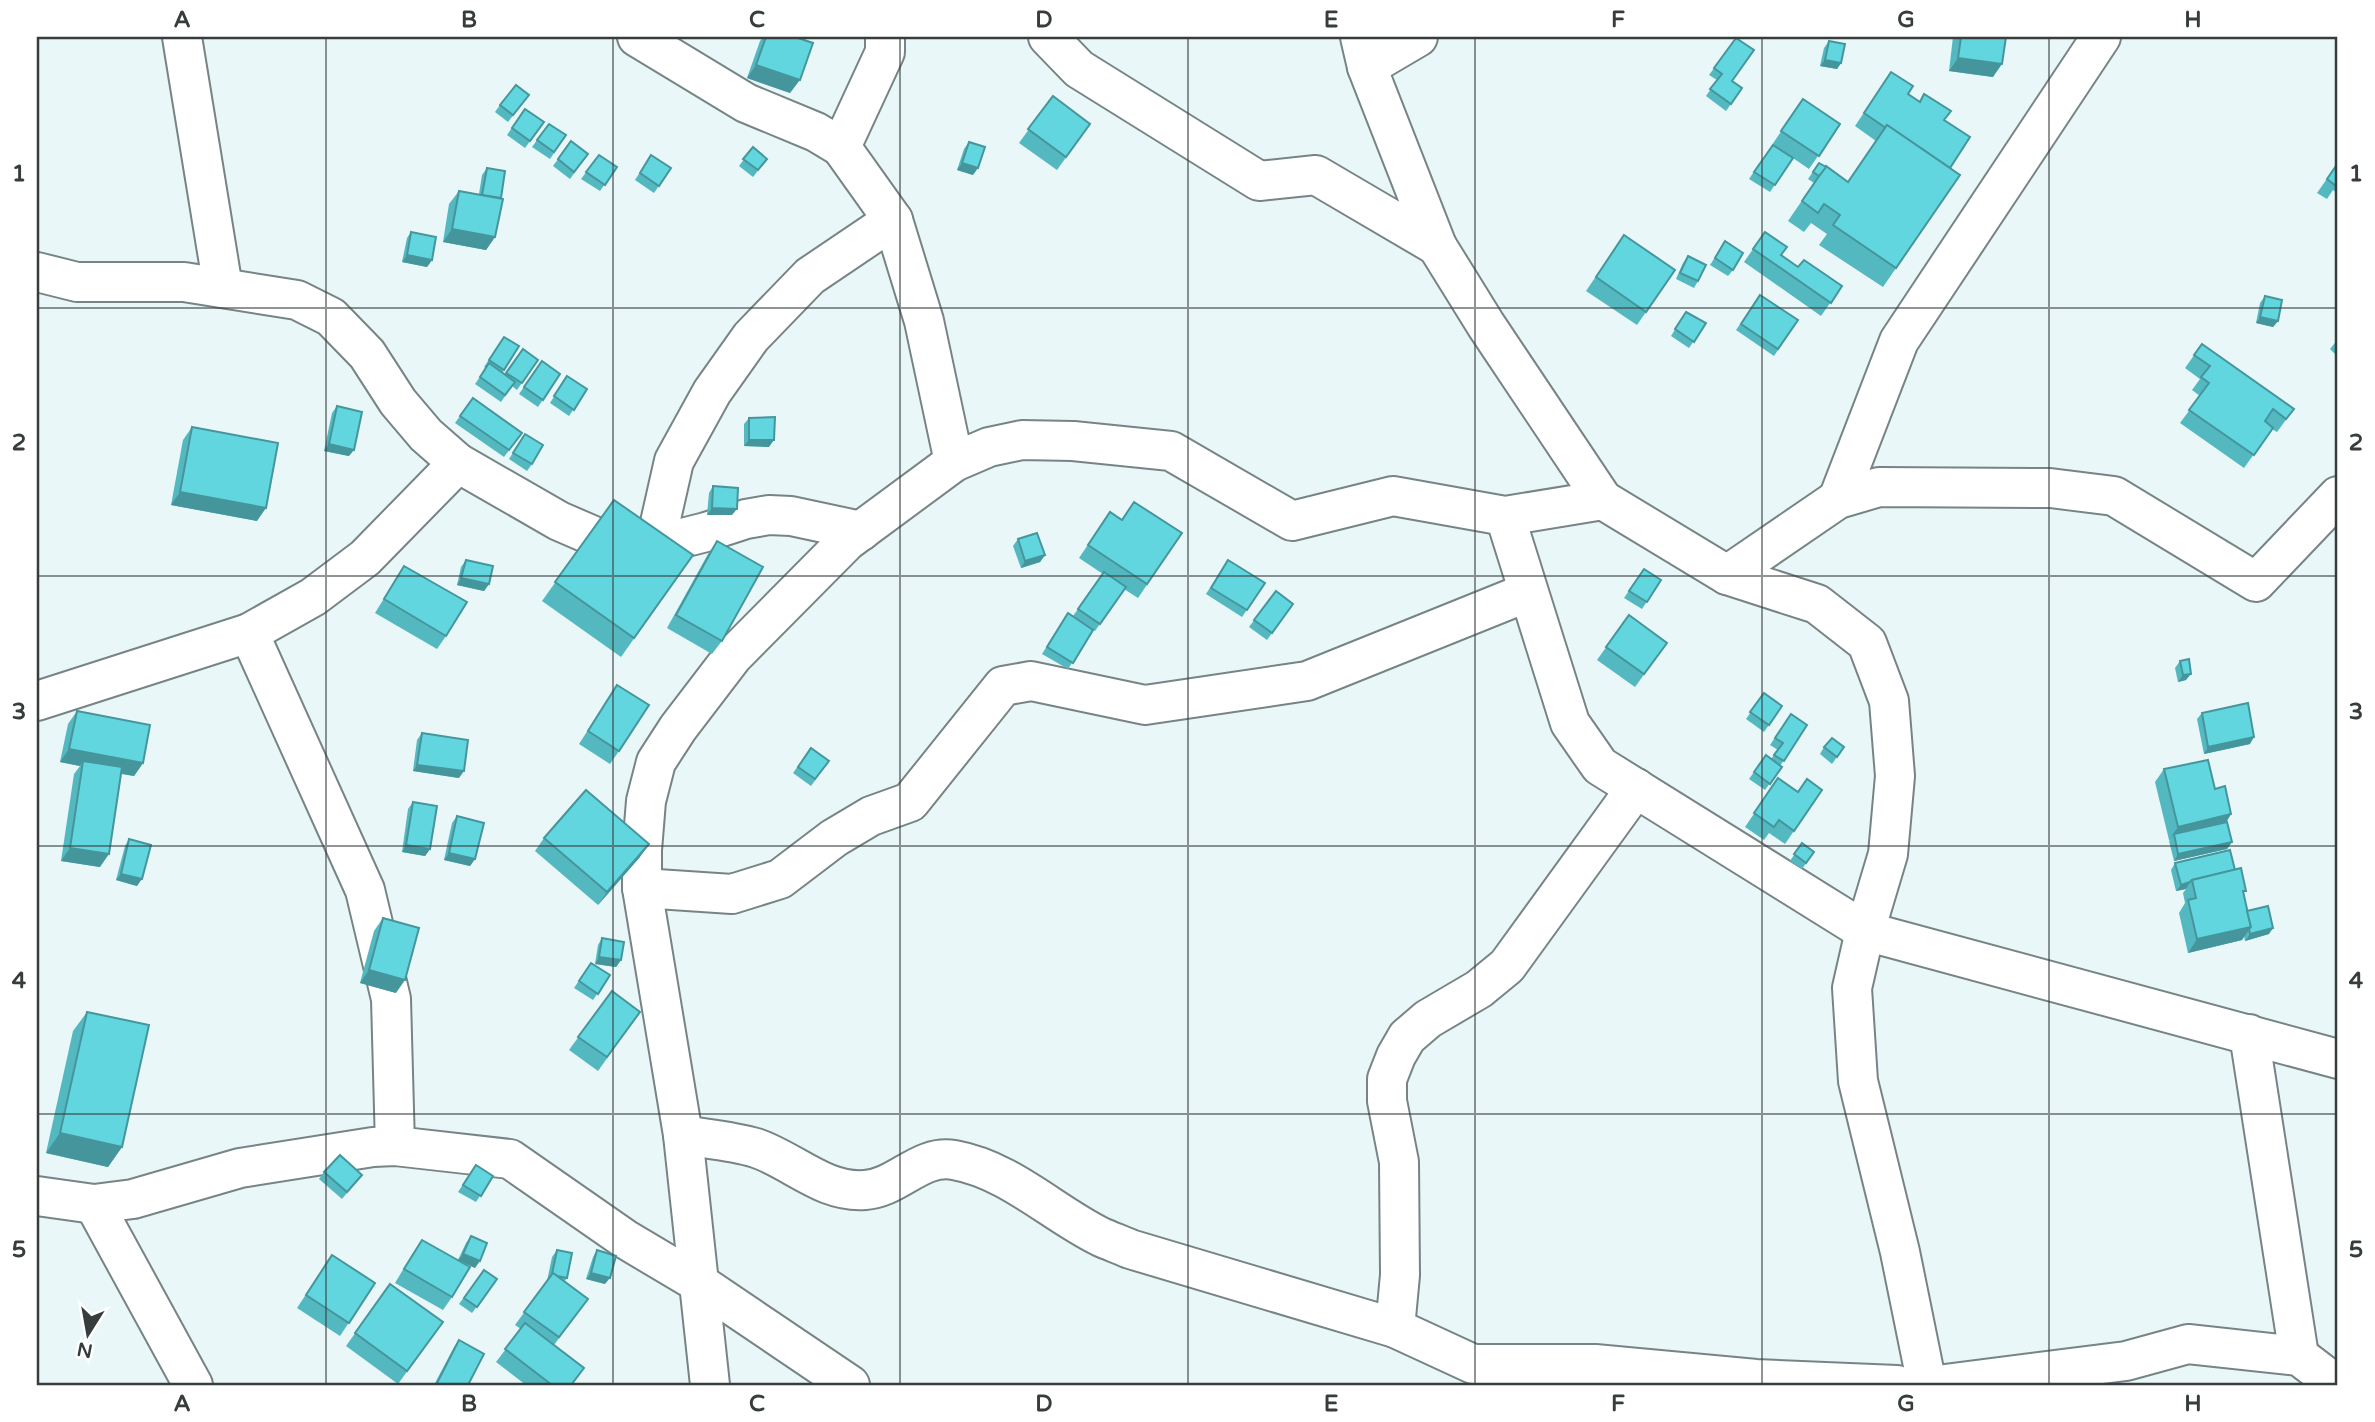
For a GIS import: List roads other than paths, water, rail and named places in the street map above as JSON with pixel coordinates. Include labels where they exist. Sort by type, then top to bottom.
[{"type":"street","points":[[182,37],[223,288]]},
{"type":"street","points":[[638,37],[746,103],[816,132],[841,147],[894,220],[923,321],[954,462]]},
{"type":"street","points":[[841,147],[885,52],[885,37]]},
{"type":"street","points":[[1048,37],[1079,69],[1259,181],[1317,175],[1437,246]]},
{"type":"street","points":[[1418,37],[1363,52],[1437,246],[1486,325],[1603,499],[1727,575],[1816,604],[1867,643],[1889,701],[1895,776],[1888,854],[1865,931],[1852,988],[1858,1081],[1900,1252],[1927,1385]]},
{"type":"street","points":[[1838,499],[1899,341],[2101,37]]},
{"type":"street","points":[[655,545],[674,461],[712,392],[751,337],[810,276],[894,220]]},
{"type":"street","points":[[37,272],[77,282],[184,282],[297,300],[331,317],[367,354],[398,402],[426,435],[458,463],[559,521],[596,537],[626,545],[655,545],[769,515],[791,516],[861,530]]},
{"type":"street","points":[[710,1385],[683,1135],[642,888],[646,801],[656,762],[678,728],[733,656],[847,541],[954,462],[989,447],[1023,440],[1073,441],[1171,451],[1293,521],[1393,496],[1504,516],[1603,499]]},
{"type":"street","points":[[37,701],[249,633],[313,597],[365,558],[458,463]]},
{"type":"street","points":[[1727,575],[1838,499],[1879,487],[2050,488],[2114,496],[2256,582],[2338,496]]},
{"type":"street","points":[[1504,516],[1570,723],[1600,766],[1865,931],[2338,1059]]},
{"type":"street","points":[[642,888],[732,894],[780,879],[834,838],[871,816],[910,802],[1003,686],[1031,681],[1144,705],[1307,681],[1528,592]]},
{"type":"street","points":[[249,633],[365,890],[391,999],[395,1146]]},
{"type":"street","points":[[1395,1328],[1400,1275],[1399,1162],[1387,1101],[1387,1079],[1396,1056],[1407,1037],[1428,1019],[1479,989],[1507,966],[1636,788]]},
{"type":"street","points":[[2249,1034],[2299,1356]]},
{"type":"street","points":[[683,1135],[756,1148],[824,1184],[865,1190],[885,1185],[924,1163],[941,1159],[955,1160],[992,1172],[1100,1236],[1130,1249],[1395,1328],[1463,1375],[1595,1364],[1756,1379],[1897,1385]]},
{"type":"street","points":[[37,1196],[94,1204],[133,1199],[240,1168],[373,1147],[395,1146],[510,1159],[625,1239],[699,1283],[850,1385]]},
{"type":"street","points":[[94,1204],[193,1385]]},
{"type":"street","points":[[1937,1385],[2126,1361],[2188,1344],[2299,1356],[2337,1385]]}]
